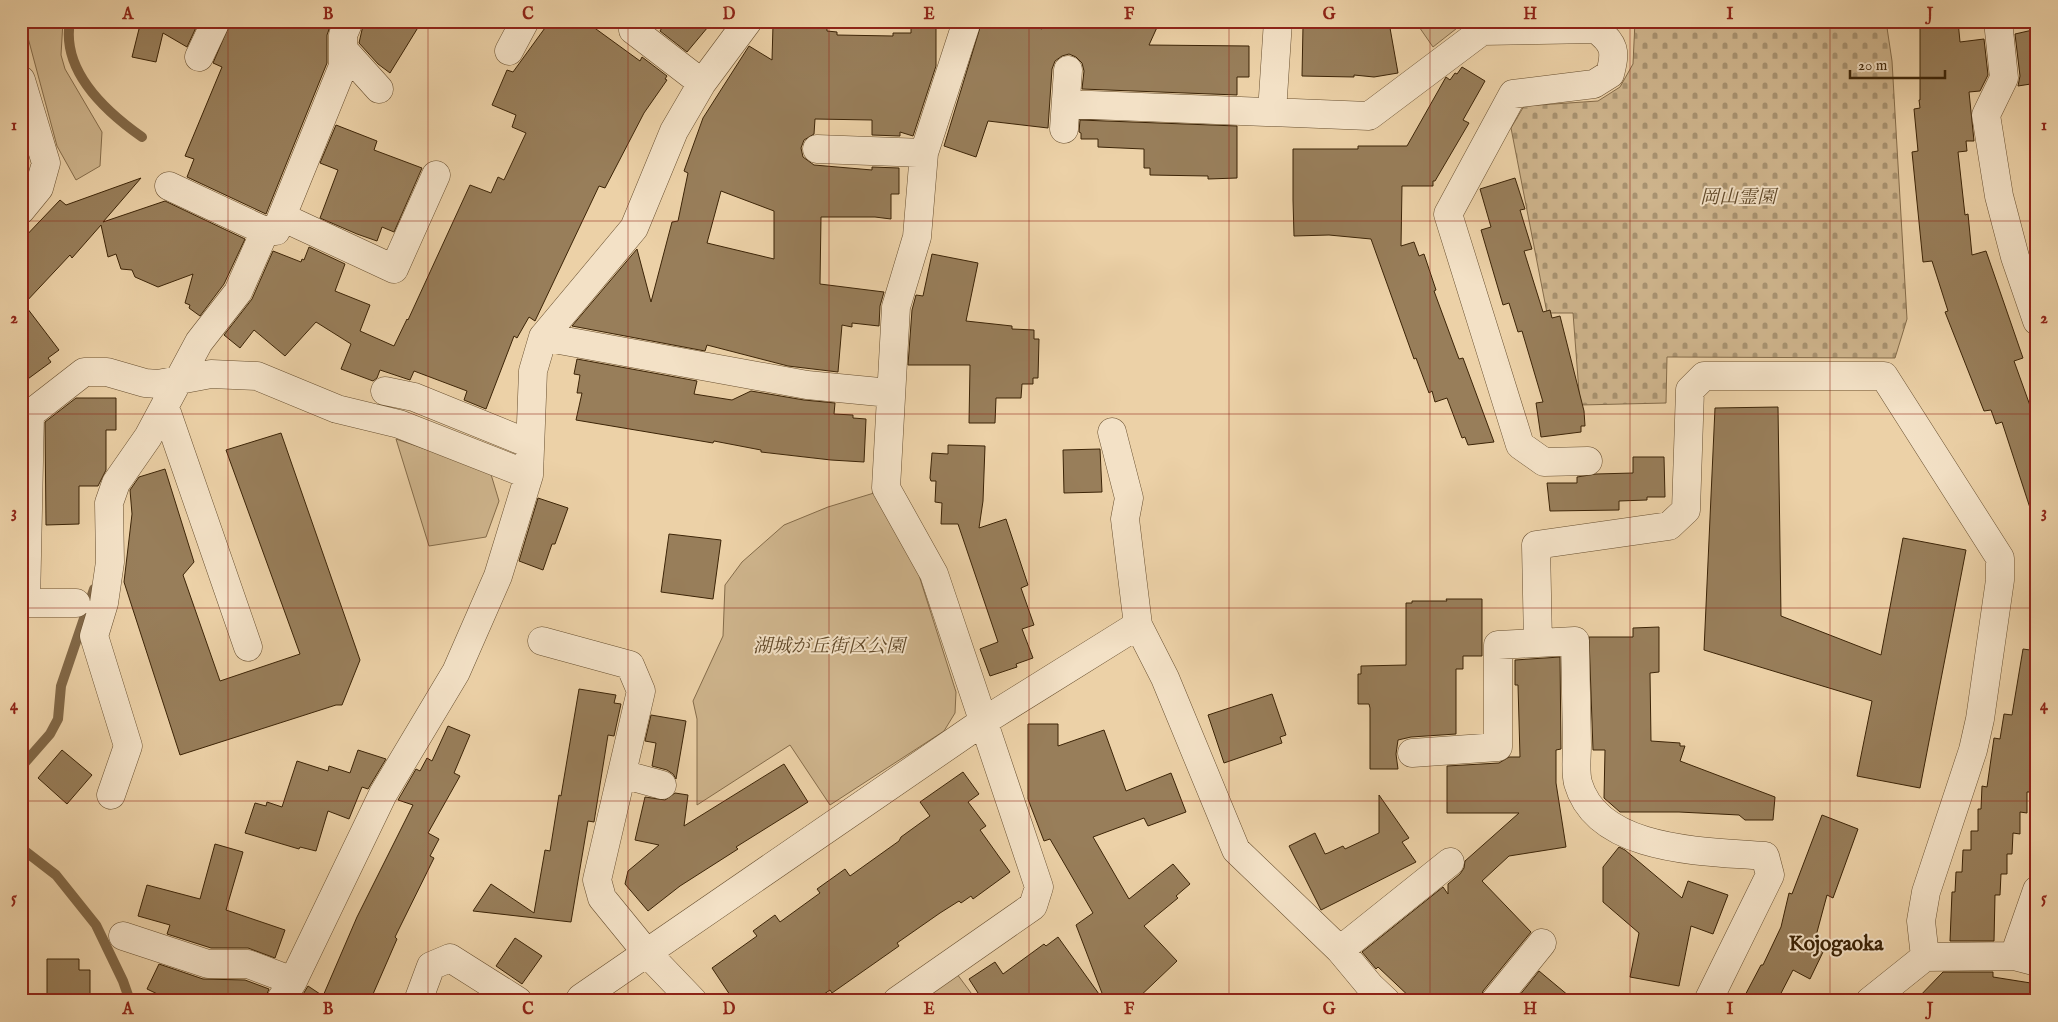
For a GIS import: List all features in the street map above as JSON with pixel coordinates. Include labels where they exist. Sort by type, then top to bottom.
[{"type":"street","points":[[199,57],[216,21]]},
{"type":"street","points":[[111,795],[128,746],[94,636],[104,603],[110,562],[109,503],[116,483],[148,437],[199,342],[238,292],[273,224],[343,66],[343,35],[349,21]]},
{"type":"street","points":[[509,51],[525,21]]},
{"type":"street","points":[[640,21],[634,30],[702,82]]},
{"type":"street","points":[[123,936],[208,964],[248,964],[287,991],[383,794],[456,672],[498,576],[528,475],[533,371],[543,337],[634,228],[674,130],[702,82],[748,21]]},
{"type":"street","points":[[897,1001],[1033,906],[1039,887],[934,574],[886,488],[896,307],[917,237],[924,153],[967,21]]},
{"type":"street","points":[[1272,112],[1278,21]]},
{"type":"street","points":[[1998,21],[2004,78],[1986,115],[1999,196],[2015,257],[2037,321]]},
{"type":"street","points":[[1068,70],[1065,116],[1272,112],[1369,116],[1482,31],[1596,29],[1610,40],[1615,56],[1610,74],[1594,84],[1513,94],[1448,214],[1520,445],[1544,462],[1588,461]]},
{"type":"street","points":[[343,49],[379,89]]},
{"type":"street","points":[[21,80],[46,163],[39,188],[21,210]]},
{"type":"street","points":[[817,150],[924,153]]},
{"type":"street","points":[[169,186],[394,269],[436,175]]},
{"type":"street","points":[[543,337],[807,385],[890,392]]},
{"type":"street","points":[[76,603],[26,603],[25,460],[30,414],[84,372],[107,372],[158,384],[211,374],[257,376],[337,409],[399,424],[528,475]]},
{"type":"street","points":[[1538,644],[1536,545],[1669,526],[1686,510],[1690,390],[1704,376],[1884,376],[2000,558],[2000,580],[1980,719],[1973,750],[1926,892],[1921,921],[1925,957]]},
{"type":"street","points":[[385,391],[414,397],[530,444]]},
{"type":"street","points":[[165,407],[248,647]]},
{"type":"street","points":[[1112,432],[1129,498],[1125,519],[1138,625],[1164,678],[1236,850],[1340,950],[1370,986],[1386,1001]]},
{"type":"street","points":[[579,1001],[646,952],[984,722],[1138,625]]},
{"type":"street","points":[[542,641],[630,664],[641,691],[598,880],[602,898],[646,952],[693,1001]]},
{"type":"street","points":[[1412,753],[1498,747],[1498,645],[1575,641],[1578,782],[1590,809],[1613,827],[1646,841],[1686,849],[1765,856],[1770,875],[1708,1001]]},
{"type":"street","points":[[622,774],[662,785]]},
{"type":"street","points":[[1340,950],[1450,862]]},
{"type":"street","points":[[1870,1001],[1925,957],[2025,959],[2037,890]]},
{"type":"street","points":[[1495,1001],[1542,943]]},
{"type":"street","points":[[418,1001],[431,966],[450,958],[518,1001]]},
{"type":"green space","points":[[30,21],[63,21],[61,55],[65,69],[102,132],[100,166],[76,180],[57,146],[27,34]]},
{"type":"green space","points":[[1415,21],[1466,21],[1433,47]]},
{"type":"green space","name":"岡山霊園","points":[[1635,21],[1886,21],[1892,61],[1907,319],[1895,358],[1667,357],[1666,403],[1580,405],[1573,313],[1547,313],[1511,128],[1524,106],[1598,101],[1620,87],[1633,64]]},
{"type":"green space","points":[[396,439],[490,471],[499,501],[486,537],[429,546]]},
{"type":"green space","name":"湖城が丘街区公園","points":[[874,493],[917,569],[956,692],[955,713],[944,731],[830,805],[790,745],[697,805],[697,719],[693,701],[723,636],[725,585],[742,562],[784,525],[828,507]]},
{"type":"green space","points":[[957,974],[977,1001],[918,1001]]},
{"type":"building","points":[[141,21],[199,21],[187,47],[163,33],[156,62],[132,57]]},
{"type":"building","points":[[231,21],[332,21],[327,35],[327,63],[266,214],[187,177],[194,159],[185,156],[222,67],[213,63]]},
{"type":"building","points":[[364,21],[422,21],[390,73],[378,64],[359,43]]},
{"type":"building","points":[[550,21],[585,21],[640,61],[642,57],[667,76],[665,79],[667,80],[644,113],[605,188],[599,186],[535,321],[529,317],[517,338],[514,336],[486,409],[464,400],[467,391],[414,371],[410,380],[380,370],[377,378],[373,381],[341,369],[351,344],[316,322],[285,356],[254,330],[240,348],[224,335],[252,299],[273,251],[301,262],[302,259],[304,260],[309,247],[345,264],[335,291],[370,305],[360,331],[394,346],[408,320],[470,185],[491,193],[498,177],[504,180],[526,133],[512,127],[516,115],[492,105],[507,70],[513,72]]},
{"type":"building","points":[[666,21],[713,21],[687,52],[660,31]]},
{"type":"building","points":[[982,21],[1016,21],[1042,29],[1043,21],[1159,23],[1149,45],[1249,46],[1249,77],[1237,77],[1237,95],[1082,89],[1084,71],[1082,63],[1076,57],[1069,54],[1062,56],[1055,61],[1052,69],[1048,128],[988,121],[976,157],[944,146]]},
{"type":"building","points":[[1920,21],[1958,21],[1960,42],[1984,39],[1988,75],[1980,91],[1969,92],[1974,141],[1966,141],[1967,151],[1958,152],[1965,215],[1968,214],[1972,255],[1986,251],[2023,358],[2014,361],[2037,425],[2037,514],[2032,514],[2002,422],[1996,424],[1991,410],[1984,411],[1945,312],[1948,311],[1932,261],[1923,262],[1912,152],[1918,151],[1914,109],[1920,108]]},
{"type":"building","points":[[773,25],[827,25],[827,31],[837,32],[837,35],[893,36],[893,33],[911,33],[911,27],[936,28],[936,66],[913,136],[900,132],[900,136],[872,135],[872,120],[815,119],[814,134],[804,140],[801,148],[803,157],[814,165],[872,170],[872,167],[899,168],[899,194],[891,194],[891,219],[875,217],[821,217],[820,284],[884,292],[880,306],[879,326],[852,323],[852,327],[842,325],[838,372],[788,366],[707,345],[705,351],[572,326],[637,249],[651,302],[672,222],[678,221],[688,173],[684,171],[703,118],[749,46],[772,60]],"holes":[[[721,191],[774,211],[774,259],[707,243]]]},
{"type":"building","points":[[1303,26],[1390,28],[1398,73],[1374,77],[1354,75],[1354,77],[1302,76]]},
{"type":"building","points":[[2037,29],[2037,83],[2018,86],[2020,76],[2015,34]]},
{"type":"building","points":[[1462,67],[1485,81],[1463,120],[1469,123],[1435,181],[1433,181],[1433,186],[1402,186],[1401,246],[1414,242],[1419,256],[1424,254],[1436,290],[1434,291],[1459,359],[1463,358],[1494,442],[1468,445],[1465,437],[1462,438],[1447,398],[1435,402],[1432,391],[1429,393],[1416,358],[1414,359],[1371,239],[1329,235],[1294,236],[1293,200],[1293,149],[1358,149],[1358,146],[1407,146],[1446,77],[1450,80]]},
{"type":"building","points":[[1080,120],[1237,126],[1237,178],[1208,179],[1208,176],[1150,175],[1150,168],[1144,168],[1144,149],[1098,147],[1098,139],[1081,139],[1081,133],[1079,132]]},
{"type":"building","points":[[336,125],[377,141],[374,150],[422,168],[394,232],[382,227],[377,241],[320,218],[338,170],[320,163]]},
{"type":"building","points":[[141,178],[103,222],[165,201],[245,239],[224,284],[200,316],[189,308],[190,305],[185,303],[193,274],[158,287],[135,277],[132,270],[121,269],[116,254],[108,257],[101,225],[72,258],[70,255],[24,304],[59,350],[48,358],[51,362],[21,384],[21,241],[60,200],[66,205]]},
{"type":"building","points":[[1515,178],[1525,209],[1520,210],[1532,249],[1524,251],[1543,312],[1550,310],[1552,318],[1560,316],[1584,411],[1585,426],[1581,426],[1581,432],[1541,437],[1536,403],[1543,402],[1522,331],[1518,332],[1509,303],[1503,305],[1481,230],[1491,227],[1480,189]]},
{"type":"building","points":[[932,254],[978,263],[966,321],[1012,326],[1012,329],[1034,330],[1034,339],[1039,339],[1038,378],[1033,378],[1033,384],[1022,384],[1021,398],[996,398],[995,423],[969,423],[970,365],[908,365],[912,310],[916,295],[923,296]]},
{"type":"building","points":[[577,359],[697,381],[694,394],[732,400],[751,391],[835,403],[834,414],[853,415],[853,418],[866,419],[864,462],[761,452],[761,450],[714,441],[713,443],[576,420],[582,393],[577,393],[580,375],[574,374]]},
{"type":"building","points":[[76,398],[116,398],[116,430],[106,430],[106,470],[98,486],[79,486],[79,524],[46,525],[45,422]]},
{"type":"building","points":[[1778,407],[1781,616],[1881,655],[1903,538],[1966,550],[1920,788],[1857,776],[1872,701],[1704,650],[1715,408]]},
{"type":"building","points":[[281,433],[360,660],[342,705],[336,705],[180,755],[124,582],[132,514],[130,490],[139,477],[165,469],[194,562],[183,575],[220,681],[300,654],[226,450]]},
{"type":"building","points":[[948,445],[985,446],[983,501],[979,528],[1006,519],[1028,585],[1021,588],[1034,625],[1022,629],[1033,658],[1016,664],[1017,667],[990,676],[980,649],[998,642],[958,524],[941,524],[942,503],[935,502],[936,481],[931,481],[930,478],[932,453],[948,454]]},
{"type":"building","points":[[1100,449],[1102,492],[1064,493],[1063,450]]},
{"type":"building","points":[[1633,457],[1664,457],[1665,497],[1647,497],[1647,500],[1619,501],[1619,510],[1550,511],[1547,483],[1577,483],[1577,477],[1596,474],[1633,473]]},
{"type":"building","points":[[538,498],[568,508],[543,570],[519,561]]},
{"type":"building","points":[[669,534],[721,540],[713,599],[661,592]]},
{"type":"building","points":[[1446,599],[1482,599],[1482,656],[1463,656],[1463,669],[1456,669],[1456,734],[1411,737],[1398,740],[1396,754],[1398,769],[1370,769],[1370,708],[1369,704],[1358,704],[1358,674],[1361,674],[1361,666],[1406,665],[1406,603],[1412,603],[1412,601],[1447,601]]},
{"type":"building","points":[[1659,627],[1659,672],[1650,673],[1651,741],[1680,743],[1680,746],[1685,746],[1680,761],[1775,797],[1773,820],[1745,820],[1739,815],[1620,812],[1604,798],[1605,750],[1593,750],[1589,637],[1633,637],[1633,628]]},
{"type":"building","points":[[2023,649],[2037,651],[2037,738],[2034,738],[2033,792],[2027,792],[2027,813],[2020,812],[2020,834],[2013,833],[2012,854],[2007,854],[2007,874],[2001,874],[2000,895],[1995,895],[1994,941],[1950,941],[1952,892],[1955,892],[1956,872],[1962,872],[1963,850],[1971,850],[1971,831],[1978,831],[1978,809],[1981,809],[1982,786],[1987,787],[1994,738],[2000,739],[2004,714],[2012,715]]},
{"type":"building","points":[[1560,657],[1561,749],[1556,750],[1556,783],[1566,847],[1509,856],[1482,881],[1531,932],[1483,991],[1480,1001],[1414,1001],[1378,967],[1376,969],[1362,952],[1443,887],[1448,894],[1448,884],[1460,874],[1464,868],[1465,861],[1519,813],[1447,813],[1447,766],[1499,763],[1509,757],[1520,757],[1518,685],[1515,685],[1515,660]]},
{"type":"building","points":[[579,689],[616,695],[614,703],[621,704],[614,736],[608,735],[594,822],[588,821],[571,922],[473,911],[491,884],[534,913],[545,850],[550,851]]},
{"type":"building","points":[[1272,694],[1286,735],[1280,737],[1282,743],[1224,763],[1208,715]]},
{"type":"building","points":[[651,715],[686,721],[676,779],[667,770],[652,766],[656,743],[645,741]]},
{"type":"building","points":[[1028,724],[1058,724],[1058,746],[1104,730],[1126,791],[1171,773],[1186,812],[1148,826],[1144,818],[1093,837],[1129,899],[1173,864],[1190,884],[1176,896],[1178,898],[1144,926],[1177,961],[1135,1001],[1105,1001],[1076,925],[1093,913],[1050,839],[1044,841],[1028,799]]},
{"type":"building","points":[[448,726],[470,735],[454,773],[460,776],[428,833],[439,839],[430,856],[434,858],[395,937],[397,939],[370,1001],[299,1001],[308,986],[323,996],[357,917],[413,805],[398,800],[416,769],[420,771],[427,758],[432,761]]},
{"type":"building","points":[[62,750],[92,775],[67,804],[38,778]]},
{"type":"building","points":[[358,750],[386,759],[368,789],[362,787],[349,819],[328,811],[316,851],[300,847],[299,849],[245,833],[255,803],[266,806],[267,802],[282,807],[297,761],[328,771],[329,766],[350,773]]},
{"type":"building","points":[[784,764],[808,802],[736,847],[738,849],[680,886],[648,911],[625,884],[628,871],[659,845],[635,840],[645,797],[665,800],[675,793],[688,795],[684,826]]},
{"type":"building","points":[[963,772],[979,794],[968,802],[986,826],[980,830],[1010,872],[973,899],[971,896],[961,903],[959,901],[940,913],[897,943],[899,946],[832,993],[830,990],[814,1001],[734,1001],[712,968],[757,936],[753,931],[775,915],[780,922],[820,893],[817,889],[845,869],[850,876],[899,841],[901,837],[930,816],[920,802]]},
{"type":"building","points":[[1379,795],[1409,838],[1402,842],[1416,862],[1321,910],[1289,846],[1315,833],[1325,854],[1343,846],[1345,849],[1379,833]]},
{"type":"building","points":[[1822,815],[1858,829],[1833,898],[1827,895],[1813,947],[1823,952],[1810,979],[1793,970],[1777,1001],[1742,1001],[1761,965],[1763,965],[1781,927],[1789,893],[1792,894]]},
{"type":"building","points":[[215,844],[243,852],[226,910],[285,930],[275,958],[248,948],[211,948],[167,934],[170,925],[138,916],[147,885],[200,899]]},
{"type":"building","points":[[1619,847],[1682,898],[1688,881],[1728,895],[1713,934],[1691,926],[1679,986],[1630,977],[1639,933],[1603,902],[1603,867]]},
{"type":"building","points":[[1058,937],[1104,1001],[968,1001],[978,993],[969,979],[995,962],[1003,974],[1044,944],[1046,946]]},
{"type":"building","points":[[515,938],[542,956],[522,984],[496,966]]},
{"type":"building","points":[[47,959],[79,959],[79,970],[90,970],[90,1001],[47,1001]]},
{"type":"building","points":[[159,964],[203,979],[245,980],[269,989],[264,1001],[172,1001],[147,989]]},
{"type":"building","points":[[1539,971],[1575,1001],[1515,1001]]},
{"type":"building","points":[[1943,972],[1993,972],[1993,977],[2037,984],[2037,1001],[1915,1001]]},
{"type":"waterway","points":[[70,21],[69,39],[72,56],[79,72],[101,102],[142,137]]},
{"type":"waterway","points":[[21,767],[50,734],[58,719],[61,686],[94,589]]},
{"type":"waterway","points":[[21,848],[56,875],[96,925],[123,981],[130,1001]]},
{"type":"district","name":"Kojogaoka","points":[[1836,943]]}]
